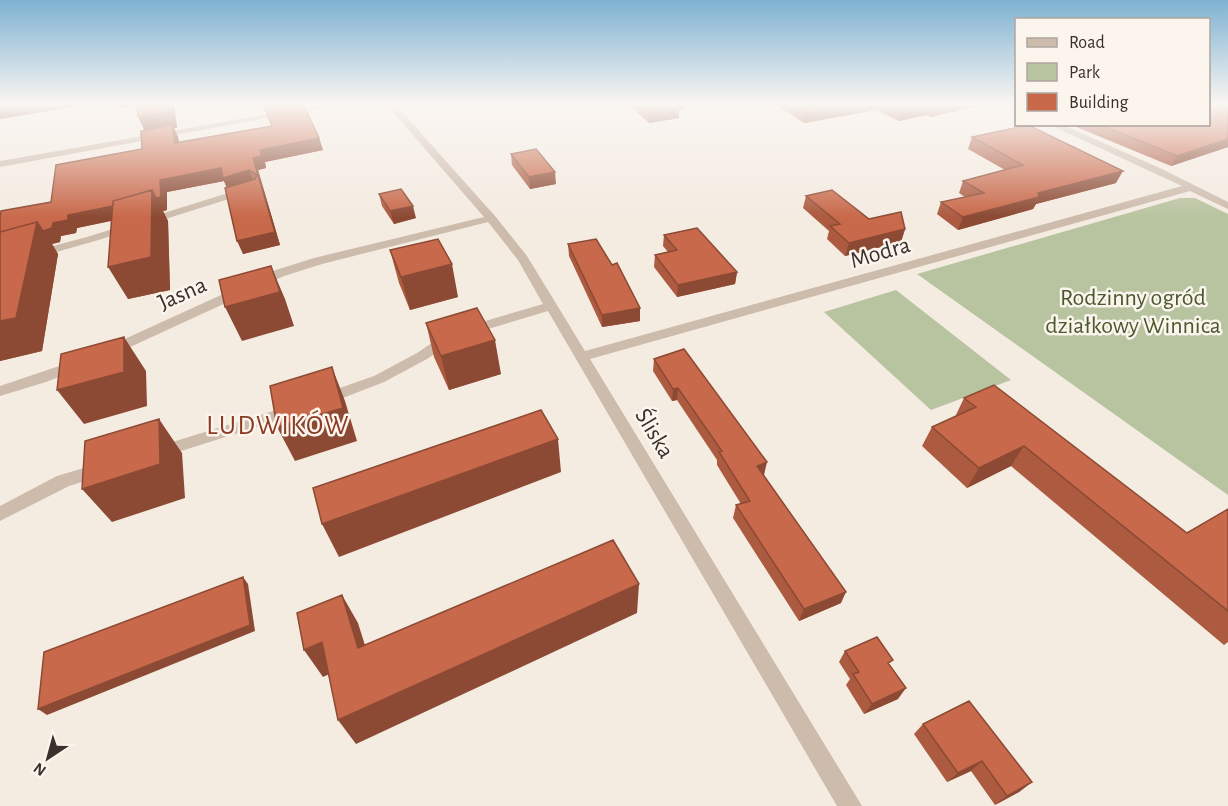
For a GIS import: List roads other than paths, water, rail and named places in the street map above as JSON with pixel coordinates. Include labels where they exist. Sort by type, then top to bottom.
[{"type":"street","points":[[0,164],[127,142]]},
{"type":"street","name":"Śliska","points":[[423,142],[491,219],[523,260],[850,806]]},
{"type":"street","points":[[1091,142],[1228,206]]},
{"type":"street","name":"Modra","points":[[581,357],[1191,187]]},
{"type":"street","points":[[0,264],[91,239],[255,188]]},
{"type":"street","name":"Jasna","points":[[0,391],[42,379],[93,358],[280,273],[318,261],[491,219]]},
{"type":"street","points":[[139,458],[318,402],[379,379],[422,356],[453,335],[551,306]]},
{"type":"street","points":[[0,514],[63,481],[117,464]]},
{"type":"district","name":"LUDWIKÓW","points":[[278,425]]},
{"type":"park label","name":"Rodzinny ogród działkowy Winnica","points":[[1133,311]]}]
